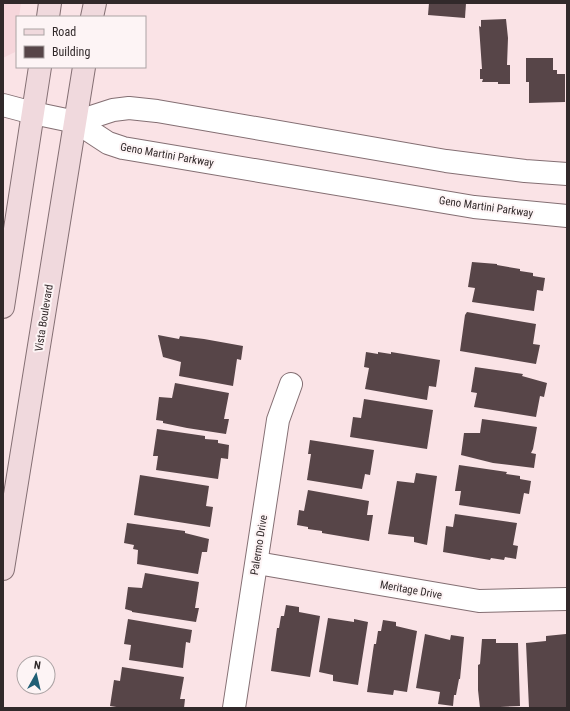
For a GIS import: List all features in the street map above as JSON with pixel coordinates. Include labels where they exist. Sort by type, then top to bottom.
[{"type":"main road","points":[[48,16],[50,3]]},
{"type":"main road","points":[[92,16],[95,3]]},
{"type":"main road","points":[[3,307],[40,68]]},
{"type":"main road","name":"Vista Boulevard","points":[[3,569],[84,68]]},
{"type":"street","points":[[3,105],[76,122],[113,110],[129,108],[157,111],[446,161],[525,171],[567,174]]},
{"type":"street","name":"Geno Martini Parkway","points":[[76,122],[108,143],[123,148],[474,207],[567,216]]},
{"type":"street","name":"Palermo Drive","points":[[234,708],[278,420],[291,384]]},
{"type":"street","name":"Meritage Drive","points":[[257,563],[479,601],[566,593]]},
{"type":"shaded area","points":[[3,3],[21,3],[19,16],[16,16],[15,52],[3,58]]},
{"type":"building","points":[[429,3],[466,3],[465,18],[428,15]]},
{"type":"building","points":[[506,19],[508,38],[507,65],[510,65],[510,84],[482,82],[483,79],[480,79],[480,69],[482,69],[479,26],[481,27],[481,20]]},
{"type":"building","points":[[526,58],[553,58],[553,70],[557,70],[557,74],[565,74],[565,102],[529,103],[529,82],[526,82]]},
{"type":"building","points":[[472,262],[497,264],[520,269],[520,271],[533,273],[533,276],[545,278],[543,291],[537,290],[534,311],[472,302],[475,288],[468,287]]},
{"type":"building","points":[[467,312],[536,324],[533,344],[540,345],[536,364],[460,351],[465,315]]},
{"type":"building","points":[[158,335],[179,339],[180,336],[204,339],[243,346],[241,360],[237,359],[233,386],[179,376],[181,362],[163,357]]},
{"type":"building","points":[[366,352],[391,354],[391,352],[440,360],[436,387],[429,386],[427,400],[365,389],[369,368],[364,367]]},
{"type":"building","points":[[475,367],[523,374],[522,376],[547,383],[544,397],[540,396],[536,417],[474,407],[477,393],[471,392]]},
{"type":"building","points":[[175,383],[229,393],[224,419],[229,419],[226,434],[187,428],[156,420],[159,397],[172,398]]},
{"type":"building","points":[[364,399],[433,410],[427,449],[350,437],[353,417],[361,418]]},
{"type":"building","points":[[482,419],[537,427],[531,453],[536,454],[534,468],[493,463],[461,455],[464,433],[480,433]]},
{"type":"building","points":[[157,429],[205,436],[205,439],[218,440],[218,443],[229,445],[228,459],[221,458],[218,479],[156,470],[158,456],[153,456]]},
{"type":"building","points":[[310,440],[374,450],[370,475],[365,474],[362,489],[307,480],[311,454],[308,454]]},
{"type":"building","points":[[459,465],[507,472],[506,474],[520,476],[520,479],[531,481],[529,494],[524,493],[520,514],[459,505],[461,491],[455,491]]},
{"type":"building","points":[[416,473],[437,476],[427,545],[414,542],[414,537],[388,534],[397,481],[414,483]]},
{"type":"building","points":[[140,475],[209,486],[206,506],[213,507],[210,527],[134,515]]},
{"type":"building","points":[[308,490],[369,501],[367,515],[373,515],[369,541],[322,533],[322,531],[308,529],[308,527],[297,525],[299,510],[304,511]]},
{"type":"building","points":[[455,514],[517,523],[513,545],[518,546],[516,559],[505,557],[504,560],[491,558],[490,560],[443,552],[446,526],[453,527]]},
{"type":"building","points":[[127,523],[185,531],[185,533],[209,539],[207,552],[202,552],[198,574],[137,564],[138,550],[133,549],[134,545],[124,543]]},
{"type":"building","points":[[145,573],[199,582],[195,608],[199,608],[196,622],[132,612],[125,609],[128,587],[142,588]]},
{"type":"building","points":[[286,605],[299,607],[299,612],[320,616],[310,677],[271,671],[277,628],[279,628],[281,616],[284,616]]},
{"type":"building","points":[[328,618],[354,622],[354,619],[368,622],[358,685],[333,681],[333,675],[319,672]]},
{"type":"building","points":[[128,619],[192,630],[190,643],[186,642],[183,668],[129,660],[131,645],[124,644]]},
{"type":"building","points":[[383,620],[396,622],[396,626],[417,631],[407,692],[394,690],[393,695],[367,692],[374,644],[376,644],[378,631],[381,631]]},
{"type":"building","points":[[425,634],[450,640],[451,635],[464,637],[460,679],[456,695],[454,695],[453,706],[438,704],[440,692],[416,688]]},
{"type":"building","points":[[566,634],[567,708],[529,708],[526,643],[546,641],[546,636]]},
{"type":"building","points":[[482,639],[496,639],[496,643],[518,643],[520,706],[480,708],[478,665],[480,664]]},
{"type":"building","points":[[122,667],[184,677],[180,699],[185,699],[184,708],[123,708],[110,706],[114,680],[120,681]]}]
